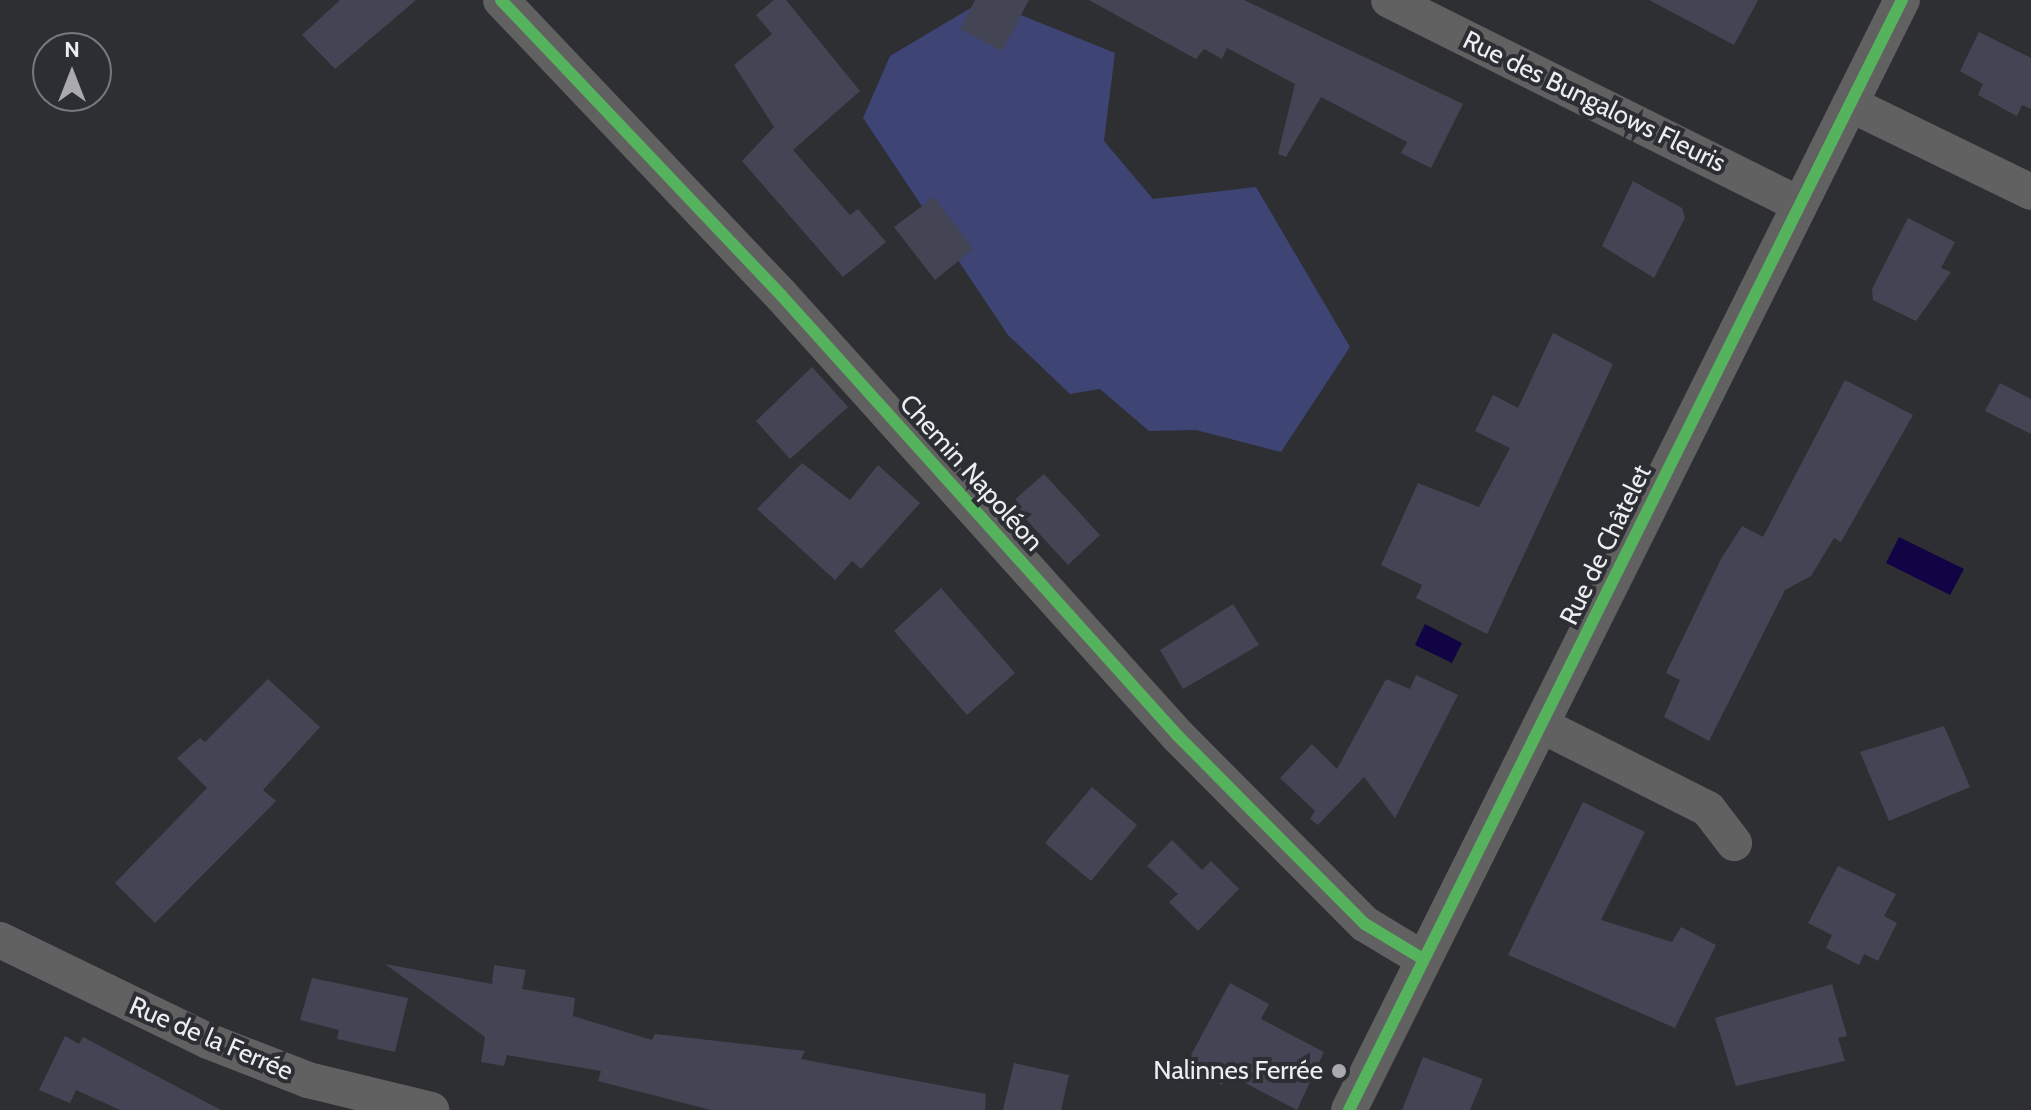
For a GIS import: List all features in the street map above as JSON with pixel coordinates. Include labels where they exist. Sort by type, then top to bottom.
[{"type":"street","name":"Chemin Napoléon","points":[[501,0],[781,295],[1178,736],[1365,924],[1423,959]]},
{"type":"street","name":"Rue des Bungalows Fleuris","points":[[1389,0],[1800,205]]},
{"type":"street","name":"Rue de Châtelet","points":[[1349,1110],[1902,0]]},
{"type":"street","points":[[1850,104],[2031,192]]},
{"type":"street","points":[[1541,725],[1708,809],[1734,843]]},
{"type":"street","name":"Rue de la Ferrée","points":[[0,940],[223,1047],[308,1080],[431,1110]]},
{"type":"shaded area","points":[[984,0],[1115,53],[1104,141],[1153,199],[1256,187],[1350,347],[1281,452],[1196,430],[1149,431],[1100,389],[1070,394],[1008,335],[863,118],[890,56]]},
{"type":"shaded area","points":[[1899,537],[1964,569],[1950,595],[1886,563]]},
{"type":"shaded area","points":[[1425,624],[1462,643],[1452,663],[1415,645]]},
{"type":"building","points":[[340,0],[416,0],[335,69],[302,35]]},
{"type":"building","points":[[774,0],[786,0],[860,91],[793,150],[850,215],[858,209],[886,242],[843,277],[742,161],[774,127],[734,65],[772,34],[756,15]]},
{"type":"building","points":[[975,0],[1029,0],[1002,51],[960,29]]},
{"type":"building","points":[[1089,0],[1244,0],[1463,104],[1431,168],[1401,153],[1407,142],[1321,97],[1286,157],[1278,154],[1295,84],[1227,48],[1222,59],[1204,49],[1196,59]]},
{"type":"building","points":[[1649,0],[1758,0],[1734,45]]},
{"type":"building","points":[[1979,32],[2031,58],[2031,109],[2022,105],[2017,116],[1978,95],[1983,84],[1960,71]]},
{"type":"building","points":[[1633,181],[1682,208],[1685,218],[1654,278],[1602,246]]},
{"type":"building","points":[[934,197],[973,249],[935,280],[894,227]]},
{"type":"building","points":[[1908,218],[1955,242],[1941,268],[1951,272],[1916,321],[1873,300],[1872,289]]},
{"type":"building","points":[[1553,333],[1613,364],[1487,634],[1416,598],[1422,585],[1381,565],[1418,483],[1479,507],[1510,448],[1475,431],[1493,395],[1518,408]]},
{"type":"building","points":[[812,367],[848,407],[790,459],[756,421]]},
{"type":"building","points":[[1845,380],[1913,415],[1841,542],[1834,538],[1811,576],[1785,590],[1709,741],[1664,717],[1680,680],[1666,673],[1721,559],[1742,526],[1763,537]]},
{"type":"building","points":[[2000,383],[2031,399],[2031,434],[1985,411]]},
{"type":"building","points":[[802,463],[850,500],[878,465],[920,503],[861,569],[852,561],[835,580],[757,509]]},
{"type":"building","points":[[1044,474],[1100,535],[1068,565],[1011,503]]},
{"type":"building","points":[[941,588],[1015,673],[967,715],[894,631]]},
{"type":"building","points":[[1233,604],[1259,645],[1183,689],[1160,650]]},
{"type":"building","points":[[1416,675],[1458,695],[1395,818],[1364,777],[1318,825],[1310,819],[1315,811],[1280,778],[1312,744],[1337,769],[1386,679],[1410,689]]},
{"type":"building","points":[[268,679],[320,727],[263,790],[276,801],[155,923],[115,883],[207,788],[177,758],[200,738],[205,742]]},
{"type":"building","points":[[1944,726],[1970,787],[1889,821],[1860,752]]},
{"type":"building","points":[[1092,787],[1137,825],[1091,881],[1045,843]]},
{"type":"building","points":[[1583,802],[1645,832],[1601,920],[1672,942],[1681,927],[1716,945],[1675,1028],[1508,955]]},
{"type":"building","points":[[1172,840],[1202,870],[1211,861],[1239,889],[1198,931],[1169,902],[1178,894],[1147,866]]},
{"type":"building","points":[[1838,866],[1896,894],[1884,916],[1897,923],[1878,961],[1864,954],[1859,965],[1826,948],[1832,935],[1808,923]]},
{"type":"building","points":[[385,964],[492,984],[494,965],[526,970],[522,989],[575,998],[573,1016],[652,1040],[655,1034],[805,1051],[801,1059],[986,1094],[985,1110],[711,1110],[598,1081],[601,1071],[507,1055],[504,1066],[481,1062],[485,1037]]},
{"type":"building","points":[[312,978],[408,998],[395,1052],[337,1039],[339,1030],[300,1020]]},
{"type":"building","points":[[1230,983],[1269,1004],[1261,1019],[1324,1052],[1297,1110],[1228,1074],[1222,1085],[1185,1066]]},
{"type":"building","points":[[1832,984],[1847,1036],[1838,1038],[1845,1061],[1736,1086],[1715,1018]]},
{"type":"building","points":[[65,1036],[79,1044],[83,1037],[221,1110],[120,1110],[76,1090],[70,1103],[39,1090]]},
{"type":"building","points":[[1423,1057],[1483,1079],[1470,1110],[1402,1110]]},
{"type":"building","points":[[1014,1063],[1069,1075],[1061,1110],[1003,1110]]},
{"type":"cycle path","points":[[501,0],[781,295],[1178,736],[1365,924],[1423,959]]},
{"type":"cycle path","points":[[1349,1110],[1902,0]]},
{"type":"place","name":"Nalinnes Ferrée","points":[[1339,1071]]}]
